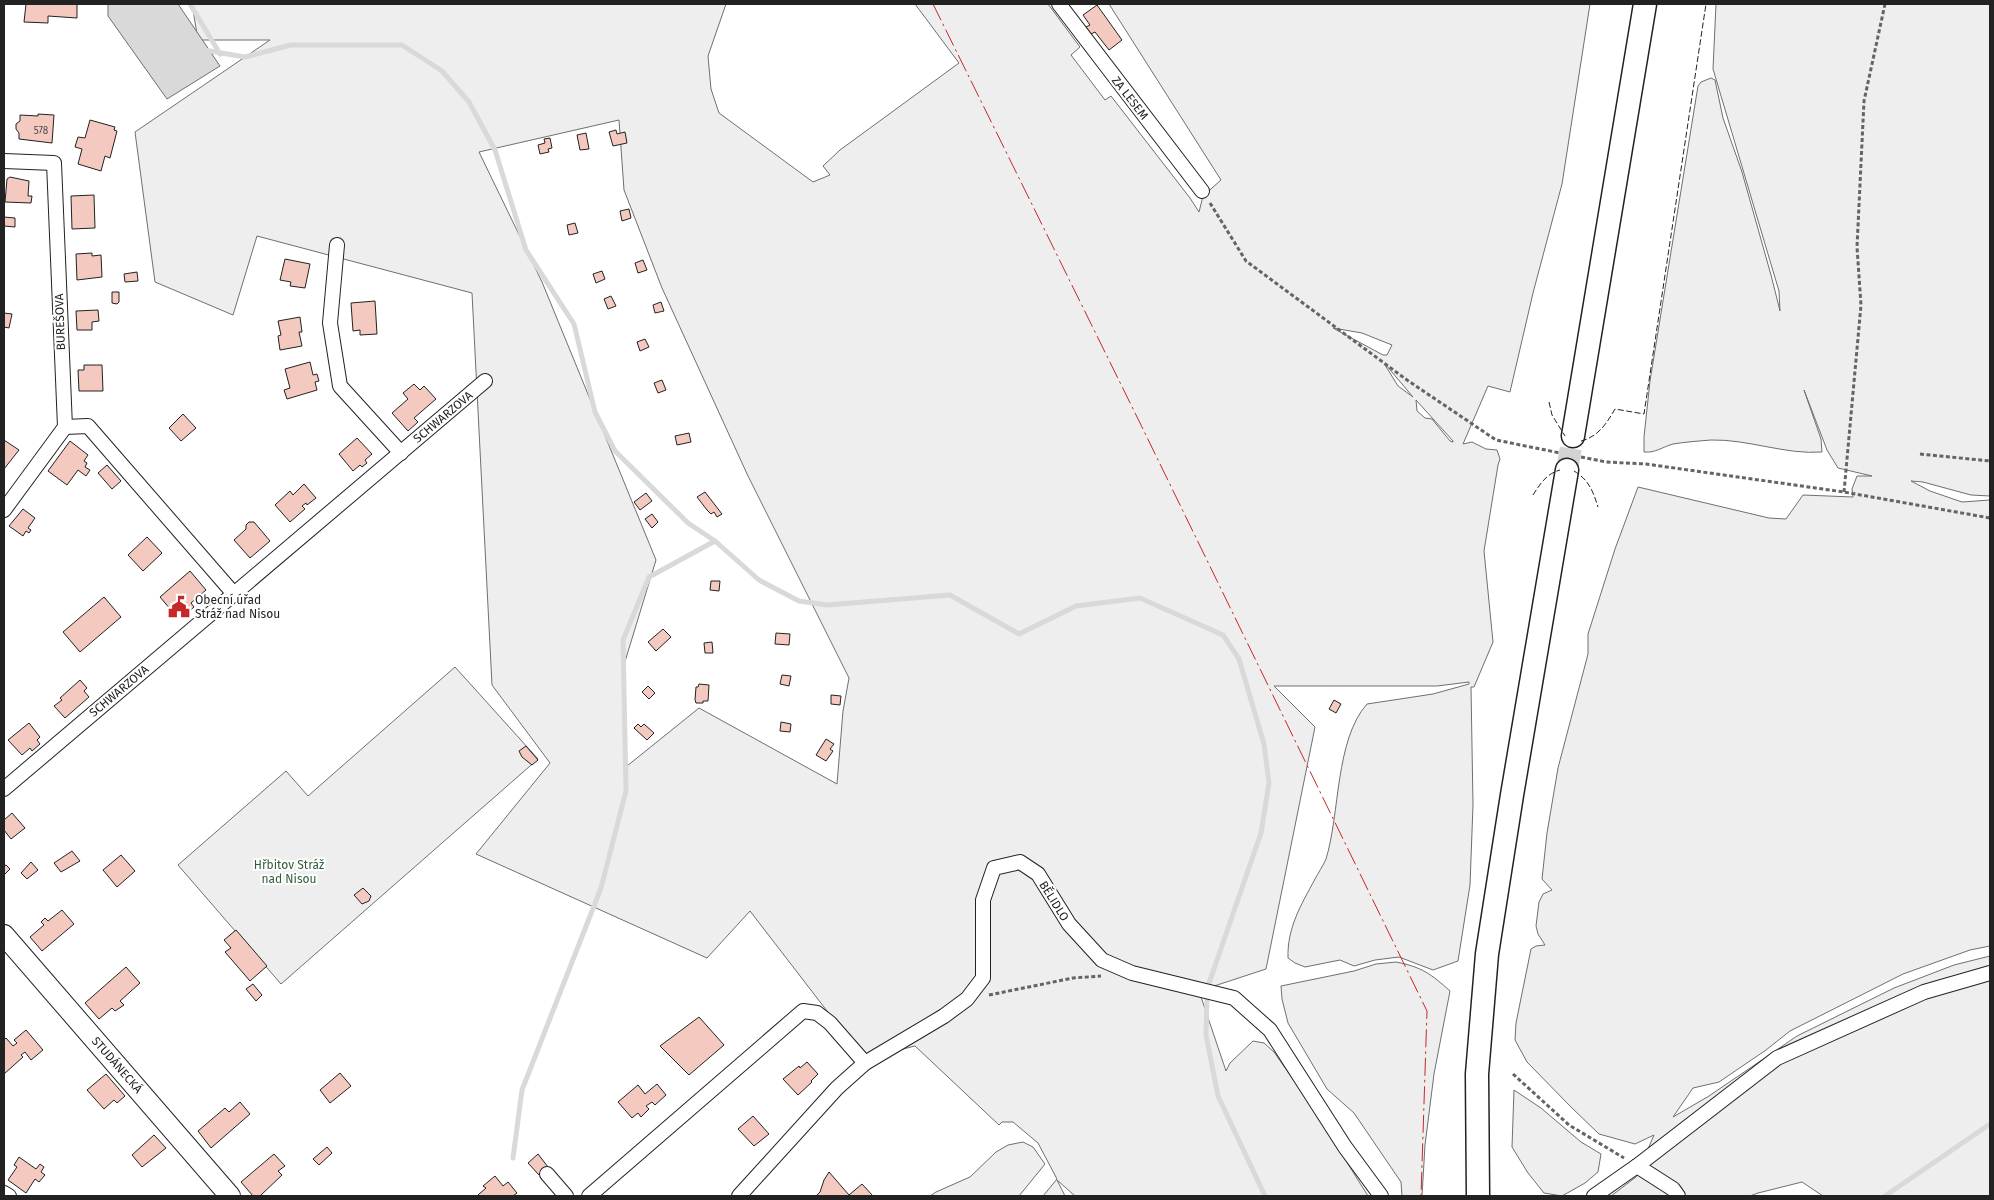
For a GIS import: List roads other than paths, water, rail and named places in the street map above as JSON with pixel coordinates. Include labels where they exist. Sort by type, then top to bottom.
[{"type":"main road","points":[[1573,436],[1645,4]]},
{"type":"main road","points":[[1478,1196],[1477,1074],[1487,954],[1567,470]]},
{"type":"street","name":"ZA LESEM","points":[[1059,4],[1202,191]]},
{"type":"street","name":"BUREŠOVA","points":[[4,161],[54,163],[65,427]]},
{"type":"street","points":[[337,245],[330,323],[340,386],[401,453]]},
{"type":"street","name":"SCHWARZOVA","points":[[4,789],[485,381]]},
{"type":"street","points":[[4,510],[65,427],[88,426],[234,594]]},
{"type":"street","name":"BĚLIDLO","points":[[739,1196],[837,1088],[865,1063],[944,1016],[967,999],[983,978],[983,900],[994,868],[1020,862],[1038,874],[1069,924],[1102,960],[1132,973],[1234,998],[1270,1030],[1346,1147],[1381,1196]]},
{"type":"street","name":"STUDÁNECKÁ","points":[[4,935],[230,1196]]},
{"type":"street","points":[[1594,1196],[1637,1166],[1778,1058],[1924,992],[1990,973]]},
{"type":"street","points":[[589,1196],[803,1011],[817,1013],[830,1023],[865,1063]]},
{"type":"street","points":[[1637,1166],[1673,1189],[1678,1196]]},
{"type":"street","points":[[546,1174],[566,1196]]},
{"type":"street","points":[[4,1193],[9,1196]]},
{"type":"waterway","points":[[190,4],[220,54]]},
{"type":"waterway","points":[[204,50],[245,57],[291,45],[402,45],[442,71],[469,102],[495,150],[526,250],[574,324],[595,412],[615,451],[688,523],[715,541],[759,580],[799,601],[827,605],[950,595],[1019,634],[1076,606],[1140,598],[1223,635],[1239,659],[1264,744],[1269,783],[1261,833],[1207,989]]},
{"type":"waterway","points":[[513,1158],[522,1090],[601,888],[626,791],[623,640],[649,577],[715,541]]},
{"type":"waterway","points":[[1207,997],[1206,1035],[1218,1096],[1265,1196]]},
{"type":"waterway","points":[[1885,1196],[1990,1124]]},
{"type":"tunnel","points":[[1567,470],[1573,436]]},
{"type":"place","name":"Obecní úřad Stráž nad Nisou","points":[[179,607]]},
{"type":"park label","name":"Hřbitov Stráž nad Nisou","points":[[289,872]]}]
